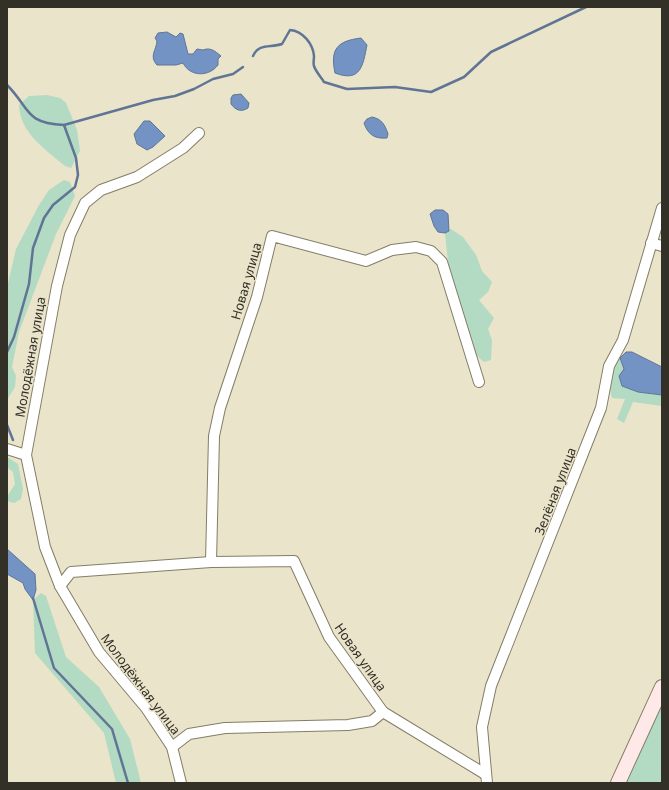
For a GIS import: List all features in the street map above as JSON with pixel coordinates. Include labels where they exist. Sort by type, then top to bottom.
[{"type":"main road","points":[[618,783],[662,686]]},
{"type":"street","name":"Молодёжная улица","points":[[181,783],[172,747],[146,708],[99,652],[60,586],[45,547],[26,455],[57,286],[70,235],[85,203],[101,190],[137,177],[187,146],[199,133]]},
{"type":"street","name":"Зелёная улица","points":[[486,778],[482,727],[491,686],[601,408],[609,366],[623,340],[662,208]]},
{"type":"street","name":"Новая улица","points":[[211,562],[214,436],[220,408],[257,297],[272,236],[366,261],[392,250],[416,247],[431,251],[442,262],[478,382]]},
{"type":"street","points":[[651,243],[662,246]]},
{"type":"street","points":[[7,449],[26,455]]},
{"type":"street","name":"Новая улица","points":[[60,586],[70,572],[211,562],[294,561],[329,637],[383,712],[486,778]]},
{"type":"street","points":[[172,747],[189,734],[225,728],[348,725],[372,721],[383,712]]},
{"type":"green space","points":[[47,95],[60,98],[66,103],[77,130],[80,151],[71,168],[65,166],[35,140],[24,124],[20,115],[19,105],[29,96]]},
{"type":"green space","points":[[64,180],[70,182],[75,196],[56,234],[19,332],[12,367],[16,376],[15,387],[7,400],[7,288],[16,249],[39,205],[49,190]]},
{"type":"green space","points":[[451,229],[463,237],[476,255],[482,271],[492,282],[488,292],[479,300],[494,318],[488,329],[492,340],[491,360],[484,362],[475,354],[460,302],[449,272],[445,233]]},
{"type":"green space","points":[[620,358],[624,370],[622,386],[638,392],[662,395],[662,406],[633,402],[624,423],[617,419],[625,399],[612,398],[609,385],[614,362]]},
{"type":"green space","points":[[7,457],[18,464],[23,489],[21,499],[14,503],[7,501],[8,495],[15,484],[13,472],[7,467]]},
{"type":"green space","points":[[41,593],[46,596],[66,657],[99,687],[130,739],[141,783],[116,783],[104,733],[35,653],[33,600]]},
{"type":"green space","points":[[662,699],[662,783],[625,783]]},
{"type":"water","points":[[167,32],[176,37],[180,33],[183,34],[188,54],[193,54],[197,49],[210,49],[215,51],[221,56],[218,59],[218,65],[210,72],[200,74],[190,71],[183,63],[176,65],[157,65],[153,59],[157,41],[155,38],[158,33]]},
{"type":"water","points":[[361,38],[367,45],[364,59],[359,70],[350,76],[335,73],[334,58],[337,48],[346,41]]},
{"type":"water","points":[[241,94],[249,103],[248,108],[244,110],[237,109],[231,104],[231,98],[233,95]]},
{"type":"water","points":[[372,117],[383,123],[388,134],[387,138],[376,137],[368,131],[364,123],[367,119]]},
{"type":"water","points":[[144,121],[150,121],[165,136],[153,147],[147,150],[137,144],[134,134]]},
{"type":"water","points":[[435,210],[443,210],[448,214],[449,231],[445,233],[438,232],[434,226],[430,214]]},
{"type":"water","points":[[626,352],[632,352],[662,367],[662,395],[638,392],[622,386],[619,376],[624,369],[620,358]]},
{"type":"water","points":[[7,549],[35,574],[36,590],[33,600],[25,589],[23,583],[7,574]]},
{"type":"waterway","points":[[253,56],[258,49],[282,44],[290,30],[295,31],[303,36],[312,47],[314,66],[324,82],[347,89],[395,87],[431,92],[464,77],[491,52],[586,7]]},
{"type":"waterway","points":[[7,85],[35,118],[51,124],[64,125],[153,100],[175,96],[194,89],[213,79],[233,74],[243,67]]},
{"type":"waterway","points":[[7,352],[14,337],[29,284],[33,248],[44,218],[53,205],[75,187],[78,175],[76,158],[64,125]]},
{"type":"waterway","points":[[7,425],[13,440]]},
{"type":"waterway","points":[[33,598],[54,668],[112,729],[128,783]]}]
